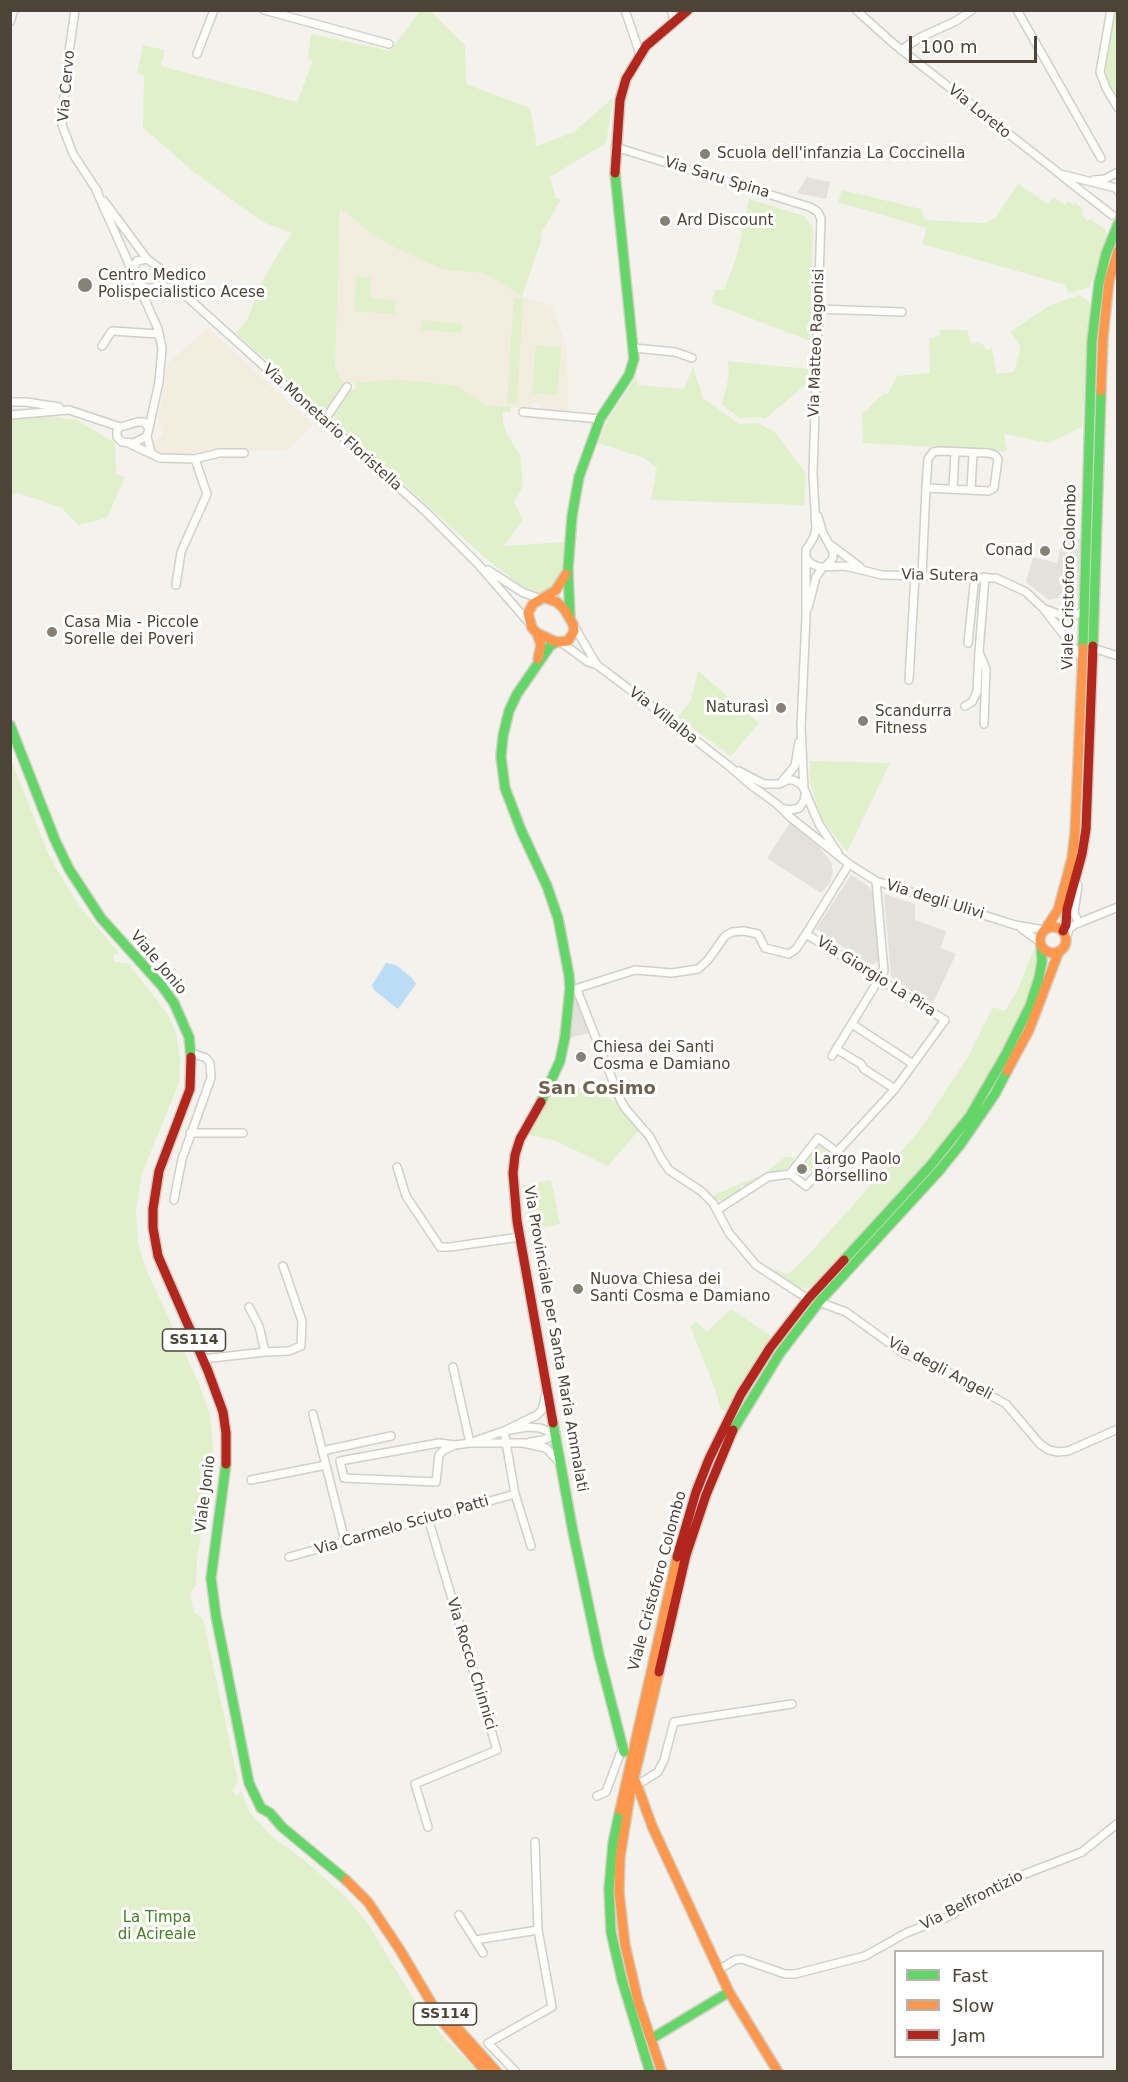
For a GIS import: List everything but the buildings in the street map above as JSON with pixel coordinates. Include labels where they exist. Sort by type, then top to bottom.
[{"type":"main road","points":[[535,630],[559,643],[570,639],[574,631],[568,569],[574,496],[586,454],[600,419],[629,375],[634,359],[615,192],[615,147],[620,100],[626,79],[646,46],[672,15],[688,10]]},
{"type":"main road","name":"Viale Cristoforo Colombo","points":[[1045,929],[1058,910],[1075,833],[1094,313],[1115,219]]},
{"type":"main road","name":"Viale Cristoforo Colombo","points":[[1065,932],[1066,909],[1082,854],[1088,790],[1102,337],[1109,281],[1118,251]]},
{"type":"main road","points":[[535,668],[541,645],[528,613],[533,604],[556,590],[568,569]]},
{"type":"main road","points":[[542,598],[557,602],[572,621]]},
{"type":"main road","name":"Via Provinciale per Santa Maria Ammalati","points":[[559,643],[550,646],[508,711],[503,736],[502,773],[512,808],[547,886],[558,918],[574,989],[560,1061],[542,1102],[520,1139],[515,1155],[513,1184],[520,1237],[561,1465],[598,1655],[623,1750]]},
{"type":"main road","name":"Viale Jonio","points":[[10,724],[55,840],[69,869],[101,918],[174,1003],[189,1036],[192,1053],[190,1089],[159,1171],[153,1209],[153,1228],[158,1256],[203,1359],[222,1412],[227,1453],[224,1491],[211,1578],[249,1783],[261,1808],[270,1813],[282,1827],[349,1882],[379,1917],[441,2021],[486,2072]]},
{"type":"main road","points":[[1056,927],[1065,932],[1063,948],[1059,951],[1049,952],[1040,944],[1045,929],[1056,927]]},
{"type":"main road","name":"Viale Cristoforo Colombo","points":[[652,2072],[622,1980],[611,1932],[609,1889],[613,1843],[640,1712],[686,1523],[709,1459],[741,1395],[770,1348],[808,1299],[931,1165],[970,1116],[1006,1054],[1030,1006],[1042,961],[1040,944]]},
{"type":"main road","name":"Viale Cristoforo Colombo","points":[[662,2072],[632,1979],[622,1926],[619,1892],[622,1839],[686,1555],[715,1473],[734,1430],[780,1353],[819,1302],[939,1171],[996,1094],[1029,1030],[1059,951]]},
{"type":"main road","points":[[636,1784],[652,1826],[718,1970],[778,2072]]},
{"type":"main road","points":[[611,1932],[624,1979],[645,2039],[651,2039],[729,1992]]},
{"type":"main road","name":"Viale Jonio","points":[[400,1950],[448,2018],[498,2072]]},
{"type":"main road","points":[[651,2039],[648,2051],[652,2072]]},
{"type":"street","points":[[10,22],[14,10]]},
{"type":"street","name":"Via Cervo","points":[[75,10],[66,73],[62,125],[73,154],[96,190]]},
{"type":"street","points":[[197,54],[214,10]]},
{"type":"street","points":[[264,10],[389,44]]},
{"type":"street","points":[[625,10],[640,54]]},
{"type":"street","name":"Via Loreto","points":[[856,10],[901,50],[1060,174],[1117,189]]},
{"type":"street","points":[[901,50],[972,10]]},
{"type":"street","points":[[1017,10],[1101,158]]},
{"type":"street","points":[[1111,10],[1100,72],[1118,108]]},
{"type":"street","name":"Via Saru Spina","points":[[615,147],[810,207],[818,212]]},
{"type":"street","points":[[1083,179],[1100,180],[1116,173],[1117,189]]},
{"type":"street","points":[[1060,174],[1115,219]]},
{"type":"street","points":[[96,190],[147,260],[157,266],[160,275],[148,305]]},
{"type":"street","points":[[96,190],[159,334],[161,363],[148,432],[141,441],[128,443]]},
{"type":"street","name":"Via Matteo Ragonisi","points":[[814,505],[821,219],[818,212]]},
{"type":"street","points":[[132,270],[137,261],[147,260]]},
{"type":"street","name":"Via Monetario Floristella","points":[[157,266],[179,286],[184,294],[426,512],[478,564]]},
{"type":"street","points":[[138,284],[149,288],[167,287],[184,294]]},
{"type":"street","points":[[818,309],[902,312]]},
{"type":"street","points":[[102,346],[112,331],[159,334]]},
{"type":"street","points":[[634,348],[675,351],[692,358]]},
{"type":"street","points":[[324,421],[347,387]]},
{"type":"street","points":[[10,402],[26,402],[69,410],[120,427],[144,422],[151,453]]},
{"type":"street","points":[[138,422],[146,416],[153,405]]},
{"type":"street","points":[[10,415],[69,410]]},
{"type":"street","points":[[523,412],[600,419]]},
{"type":"street","points":[[97,420],[122,442],[160,458],[195,459],[219,453],[244,453]]},
{"type":"street","points":[[117,437],[117,430],[120,427]]},
{"type":"street","points":[[909,681],[928,459],[933,452],[955,452],[988,453],[995,455],[998,459],[994,488],[989,491],[926,488]]},
{"type":"street","points":[[953,489],[955,452]]},
{"type":"street","points":[[971,490],[973,453]]},
{"type":"street","points":[[176,585],[181,552],[207,494],[195,459]]},
{"type":"street","points":[[801,728],[795,766],[780,783],[774,795],[779,806],[790,810],[799,808],[803,804],[805,792],[801,728],[806,617],[806,553],[816,529],[814,505]]},
{"type":"street","points":[[806,617],[816,577],[833,558],[833,552],[822,531],[814,505]]},
{"type":"street","points":[[810,543],[818,540],[830,544],[865,570]]},
{"type":"street","points":[[806,553],[807,560],[812,566],[825,566]]},
{"type":"street","points":[[478,564],[522,592],[542,598]]},
{"type":"street","points":[[478,564],[535,630]]},
{"type":"street","name":"Via Sutera","points":[[825,566],[845,566],[882,575],[996,578],[1026,592],[1042,608]]},
{"type":"street","points":[[968,643],[975,576]]},
{"type":"street","points":[[965,706],[972,702],[977,692],[985,576]]},
{"type":"street","points":[[1042,608],[1063,616],[1073,616],[1084,611]]},
{"type":"street","points":[[1042,608],[1083,660]]},
{"type":"street","points":[[572,621],[597,665]]},
{"type":"street","points":[[559,643],[588,662],[597,665]]},
{"type":"street","points":[[1093,648],[1118,656]]},
{"type":"street","points":[[979,652],[986,669],[984,724]]},
{"type":"street","name":"Via Villalba","points":[[597,665],[729,766]]},
{"type":"street","points":[[729,766],[764,784],[793,780],[801,784],[819,824],[842,858]]},
{"type":"street","points":[[729,766],[842,858]]},
{"type":"street","points":[[1078,923],[1074,913],[1082,854]]},
{"type":"street","name":"Via degli Ulivi","points":[[842,858],[876,881],[1015,925]]},
{"type":"street","points":[[808,1299],[756,1265],[729,1233],[717,1210],[701,1191],[669,1170],[650,1137],[620,1099],[600,1046],[574,989],[635,970],[672,973],[698,969],[725,936],[732,932],[744,931],[758,934],[765,948],[789,954],[796,949],[807,934],[849,864]]},
{"type":"street","points":[[876,881],[884,971],[834,1053],[861,1064],[864,1069],[895,1089]]},
{"type":"street","points":[[1065,932],[1078,923],[1118,907]]},
{"type":"street","points":[[1065,932],[1078,923]]},
{"type":"street","points":[[1015,925],[1045,929]]},
{"type":"street","points":[[1015,925],[1031,934],[1040,944]]},
{"type":"street","name":"Via Giorgio La Pira","points":[[807,934],[945,1020],[914,1064]]},
{"type":"street","points":[[717,1210],[768,1177],[790,1174],[807,1186],[895,1089],[914,1064],[852,1024]]},
{"type":"street","points":[[174,1200],[182,1159],[208,1088],[211,1069],[206,1058],[192,1053]]},
{"type":"street","points":[[190,1133],[243,1133]]},
{"type":"street","points":[[790,1174],[818,1138],[840,1149]]},
{"type":"street","points":[[397,1167],[405,1196],[440,1247],[520,1237]]},
{"type":"street","points":[[203,1359],[265,1352],[289,1352],[301,1346],[302,1321],[283,1266]]},
{"type":"street","name":"Via degli Angeli","points":[[819,1302],[846,1312],[903,1353],[943,1369],[1006,1404],[1040,1444],[1049,1450],[1068,1451],[1118,1429]]},
{"type":"street","points":[[249,1307],[259,1326],[265,1352]]},
{"type":"street","points":[[453,1367],[470,1443]]},
{"type":"street","points":[[470,1443],[504,1431],[537,1415],[542,1410],[548,1385]]},
{"type":"street","points":[[313,1414],[345,1541]]},
{"type":"street","points":[[504,1431],[527,1427],[540,1428],[556,1434]]},
{"type":"street","points":[[504,1431],[514,1494],[531,1546]]},
{"type":"street","points":[[455,1445],[439,1455],[436,1482],[344,1478],[340,1461],[439,1443],[455,1445],[522,1443],[543,1440],[556,1434]]},
{"type":"street","points":[[322,1451],[390,1436]]},
{"type":"street","points":[[522,1443],[546,1448],[561,1465]]},
{"type":"street","points":[[251,1480],[326,1465]]},
{"type":"street","name":"Via Carmelo Sciuto Patti","points":[[289,1557],[514,1494]]},
{"type":"street","name":"Via Rocco Chinnici","points":[[428,1518],[497,1750],[415,1784],[428,1827]]},
{"type":"street","points":[[636,1784],[658,1772],[664,1760],[674,1722],[792,1704]]},
{"type":"street","points":[[597,1796],[606,1792],[623,1750]]},
{"type":"street","name":"Via Belfrontizio","points":[[718,1970],[735,1960],[742,1959],[785,1974],[795,1974],[865,1956],[906,1933],[947,1917],[1012,1879],[1082,1852],[1118,1823]]},
{"type":"street","points":[[516,2072],[488,2043],[552,2007],[538,1930],[536,1842]]},
{"type":"street","points":[[459,1915],[483,1953]]},
{"type":"street","points":[[475,1940],[538,1930]]},
{"type":"shaded area","points":[[807,177],[830,182],[826,199],[797,193]]},
{"type":"shaded area","points":[[340,208],[376,237],[444,270],[484,273],[526,298],[552,306],[567,348],[568,407],[565,412],[541,410],[541,403],[534,402],[529,409],[484,405],[458,386],[395,379],[344,384],[335,369]]},
{"type":"shaded area","points":[[208,328],[313,425],[287,450],[217,451],[183,457],[160,456],[156,453],[154,441],[162,436],[163,428],[158,421],[168,363]]},
{"type":"shaded area","points":[[1063,539],[1080,539],[1078,596],[1062,593],[1059,598],[1049,600],[1026,582],[1033,557],[1057,563]]},
{"type":"shaded area","points":[[790,823],[817,845],[831,861],[833,872],[830,883],[821,893],[767,858]]},
{"type":"shaded area","points":[[851,875],[872,891],[879,960],[875,964],[869,964],[816,929]]},
{"type":"shaded area","points":[[884,894],[915,904],[915,920],[946,931],[941,948],[956,954],[932,1005],[891,977]]},
{"type":"shaded area","points":[[575,998],[590,1033],[569,1038]]},
{"type":"green space","points":[[420,11],[430,11],[465,45],[466,84],[530,108],[537,146],[574,132],[613,98],[606,143],[550,177],[556,198],[561,199],[542,232],[522,296],[484,273],[444,270],[400,250],[376,237],[340,208],[335,369],[344,384],[329,409],[324,411],[236,333],[247,320],[262,282],[292,233],[265,223],[236,203],[194,172],[143,128],[144,75],[137,73],[143,45],[165,50],[161,66],[297,102],[313,61],[308,59],[311,34],[390,51]]},
{"type":"green space","points":[[1115,11],[1117,11],[1117,99],[1105,73]]},
{"type":"green space","points":[[1018,184],[1048,204],[1054,197],[1065,205],[1068,201],[1073,205],[1075,203],[1082,208],[1083,216],[1087,221],[1090,219],[1105,229],[1107,237],[1095,280],[1091,282],[1090,287],[1068,293],[1066,285],[922,244],[927,228],[838,202],[842,190],[921,209],[925,220],[985,223],[995,218]]},
{"type":"green space","points":[[749,199],[804,216],[813,227],[810,341],[711,303],[715,290],[724,290],[737,256]]},
{"type":"green space","points":[[356,276],[371,278],[370,298],[396,300],[395,314],[354,311]]},
{"type":"green space","points":[[1080,295],[1089,302],[1090,306],[1082,427],[1049,443],[1004,434],[1007,451],[863,443],[862,412],[867,411],[883,394],[888,394],[897,376],[930,373],[929,339],[940,335],[940,330],[967,330],[971,344],[979,342],[979,345],[983,344],[986,350],[992,349],[997,374],[1014,372],[1021,346],[1010,332],[1050,305]]},
{"type":"green space","points":[[514,296],[523,300],[517,403],[507,403]]},
{"type":"green space","points":[[422,320],[463,324],[462,333],[421,330]]},
{"type":"green space","points":[[536,345],[561,347],[557,395],[532,393]]},
{"type":"green space","points":[[728,361],[809,369],[809,382],[765,419],[761,417],[740,418],[722,405],[729,375]]},
{"type":"green space","points":[[693,367],[703,398],[739,424],[758,423],[775,432],[806,474],[804,505],[651,500],[657,468],[644,458],[598,443],[607,421],[636,377],[638,385],[684,389]]},
{"type":"green space","points":[[395,379],[458,386],[484,405],[511,407],[511,412],[503,412],[503,422],[507,434],[520,455],[523,486],[514,502],[523,520],[504,546],[564,542],[563,570],[561,578],[553,589],[541,594],[529,592],[484,557],[335,421],[336,411],[349,392],[356,388],[355,383]]},
{"type":"green space","points":[[42,415],[77,420],[115,443],[116,474],[125,477],[107,518],[78,525],[62,508],[18,493],[11,495],[10,419]]},
{"type":"green space","points":[[698,671],[759,723],[731,756],[678,717],[691,700]]},
{"type":"green space","points":[[810,761],[890,763],[847,852],[821,818],[810,782]]},
{"type":"green space","name":"La Timpa di Acireale","points":[[12,762],[48,853],[62,878],[80,907],[119,953],[113,956],[114,962],[128,963],[169,1016],[176,1033],[180,1058],[179,1083],[142,1173],[136,1211],[138,1242],[145,1267],[199,1384],[210,1414],[213,1449],[211,1473],[197,1560],[196,1584],[190,1594],[194,1612],[203,1619],[216,1678],[238,1782],[232,1790],[236,1796],[241,1791],[249,1811],[270,1835],[304,1860],[347,1898],[368,1924],[419,2008],[446,2040],[478,2071],[11,2071]]},
{"type":"green space","points":[[1035,947],[1037,956],[1034,976],[1025,1005],[984,1086],[948,1136],[908,1184],[812,1286],[798,1287],[764,1267],[788,1274],[811,1252],[920,1130],[968,1057],[993,1007],[1005,1011],[1017,991]]},
{"type":"green space","points":[[557,1080],[617,1101],[621,1109],[640,1129],[608,1166],[554,1140],[528,1135]]},
{"type":"green space","points":[[820,1145],[828,1153],[805,1176],[801,1173],[801,1167]]},
{"type":"green space","points":[[785,1157],[793,1157],[794,1161],[785,1171],[768,1173],[745,1187],[743,1185],[741,1189],[724,1200],[716,1200],[711,1196],[764,1174]]},
{"type":"green space","points":[[551,1180],[560,1224],[530,1230],[521,1186]]},
{"type":"green space","points":[[731,1309],[771,1336],[726,1412],[721,1410],[690,1326],[696,1322],[707,1332]]},
{"type":"water","points":[[386,963],[396,965],[416,984],[398,1009],[374,990],[372,985]]},
{"type":"traffic: fast","points":[[570,618],[568,569],[572,516],[579,477],[600,419],[629,375],[634,359],[615,173]]},
{"type":"traffic: fast","points":[[1083,648],[1092,341],[1099,283],[1106,254],[1118,224]]},
{"type":"traffic: fast","points":[[1093,646],[1101,391]]},
{"type":"traffic: fast","points":[[541,1102],[560,1061],[565,1037],[570,988],[569,975],[558,918],[547,886],[521,830],[505,788],[501,757],[509,711],[517,694],[550,646],[556,642]]},
{"type":"traffic: fast","points":[[10,725],[55,840],[69,869],[101,918],[162,986],[174,1003],[189,1037],[191,1057]]},
{"type":"traffic: fast","points":[[844,1260],[931,1165],[970,1116],[1006,1054],[1030,1006],[1039,978],[1042,961],[1041,946]]},
{"type":"traffic: fast","points":[[733,1430],[780,1353],[819,1302],[960,1145],[995,1094],[1007,1071]]},
{"type":"traffic: fast","points":[[553,1423],[599,1655],[624,1752]]},
{"type":"traffic: fast","points":[[226,1464],[211,1578],[216,1616],[249,1783],[261,1808],[270,1813],[282,1827],[346,1880]]},
{"type":"traffic: fast","points":[[620,1810],[613,1843],[609,1889],[611,1932],[622,1980],[650,2072]]},
{"type":"traffic: fast","points":[[651,2039],[729,1992]]},
{"type":"traffic: slow","points":[[1101,391],[1103,337],[1109,281],[1118,251]]},
{"type":"traffic: slow","points":[[545,598],[557,602],[573,624],[574,631],[568,641],[556,642],[537,633],[532,628],[528,613],[533,604],[556,590],[566,574]]},
{"type":"traffic: slow","points":[[537,633],[541,645],[538,659]]},
{"type":"traffic: slow","points":[[1046,928],[1058,910],[1072,858],[1083,648]]},
{"type":"traffic: slow","points":[[1053,927],[1062,931],[1066,940],[1062,949],[1053,953],[1044,949],[1040,940],[1044,931],[1053,927]]},
{"type":"traffic: slow","points":[[1007,1071],[1029,1030],[1059,951]]},
{"type":"traffic: slow","points":[[620,1810],[677,1557]]},
{"type":"traffic: slow","points":[[659,1672],[630,1795],[620,1857],[619,1892],[625,1945],[638,2001],[662,2072]]},
{"type":"traffic: slow","points":[[636,1782],[652,1826],[729,1992],[778,2072]]},
{"type":"traffic: slow","points":[[346,1880],[368,1902],[400,1950],[442,2021],[486,2072]]},
{"type":"traffic: slow","points":[[451,2021],[497,2072]]},
{"type":"traffic: jam","points":[[615,173],[620,100],[626,79],[646,46],[688,10]]},
{"type":"traffic: jam","points":[[1063,931],[1086,829],[1093,646]]},
{"type":"traffic: jam","points":[[191,1057],[190,1089],[159,1171],[153,1209],[153,1228],[158,1256],[208,1371],[223,1412],[226,1464]]},
{"type":"traffic: jam","points":[[541,1102],[520,1139],[513,1173],[517,1221],[553,1423]]},
{"type":"traffic: jam","points":[[677,1557],[696,1492],[709,1459],[741,1394],[770,1348],[808,1299],[844,1260]]},
{"type":"traffic: jam","points":[[659,1672],[686,1555],[706,1495],[733,1430]]},
{"type":"place","name":"Scuola dell'infanzia La Coccinella","points":[[705,154]]},
{"type":"place","name":"Ard Discount","points":[[665,221]]},
{"type":"place","name":"Centro Medico Polispecialistico Acese","points":[[85,285]]},
{"type":"place","name":"Conad","points":[[1045,551]]},
{"type":"place","name":"Casa Mia - Piccole Sorelle dei Poveri","points":[[52,632]]},
{"type":"place","name":"Naturasì","points":[[781,708]]},
{"type":"place","name":"Scandurra Fitness","points":[[863,721]]},
{"type":"place","name":"Chiesa dei Santi Cosma e Damiano","points":[[581,1057]]},
{"type":"place","name":"Largo Paolo Borsellino","points":[[802,1169]]},
{"type":"place","name":"Nuova Chiesa dei Santi Cosma e Damiano","points":[[578,1289]]},
{"type":"district","name":"San Cosimo","points":[[597,1089]]}]
